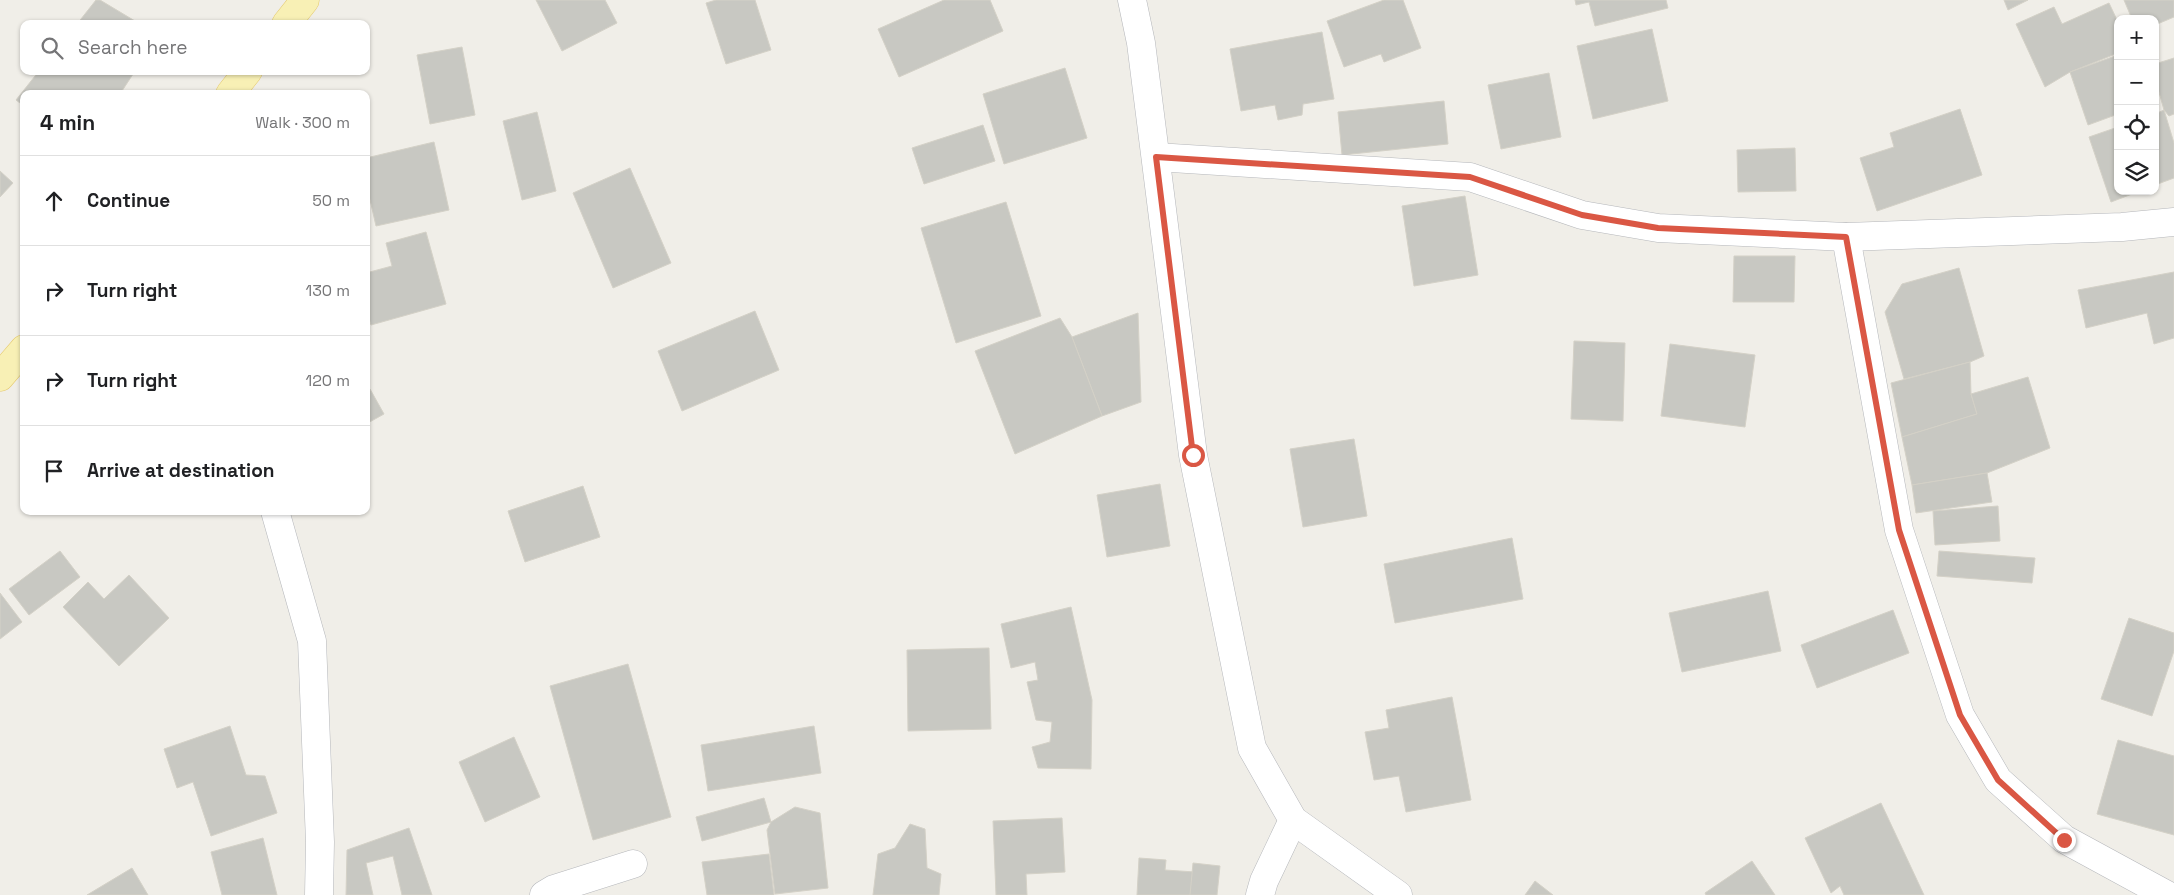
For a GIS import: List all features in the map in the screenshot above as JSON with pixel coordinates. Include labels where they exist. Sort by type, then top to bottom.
[{"type":"main road","points":[[289,20],[305,0]]},
{"type":"main road","points":[[233,90],[245,75]]},
{"type":"main road","points":[[0,377],[20,354]]},
{"type":"street","points":[[1132,0],[1141,43],[1193,455],[1252,748],[1293,820],[1398,895]]},
{"type":"street","points":[[1156,157],[1470,177],[1582,215],[1658,228],[1846,237],[2122,227],[2174,222]]},
{"type":"street","points":[[1846,237],[1899,530],[1960,715],[1998,780],[2064,840],[2133,879],[2167,895]]},
{"type":"street","points":[[276,515],[312,641],[320,842],[319,895]]},
{"type":"street","points":[[1260,895],[1264,881],[1293,820]]},
{"type":"street","points":[[544,895],[554,889],[633,864]]},
{"type":"building","points":[[96,0],[100,0],[133,20],[80,20]]},
{"type":"building","points":[[536,0],[605,0],[617,23],[562,51]]},
{"type":"building","points":[[716,0],[755,0],[771,50],[726,64],[706,3]]},
{"type":"building","points":[[944,0],[990,0],[1003,31],[899,77],[878,29]]},
{"type":"building","points":[[1384,0],[1403,0],[1421,48],[1384,62],[1381,54],[1344,67],[1327,21]]},
{"type":"building","points":[[1575,0],[1666,0],[1668,8],[1595,26],[1589,2],[1576,5]]},
{"type":"building","points":[[2004,0],[2028,0],[2008,10]]},
{"type":"building","points":[[2124,0],[2174,0],[2174,17],[2159,23],[2159,15],[2130,15]]},
{"type":"building","points":[[2109,3],[2115,15],[2114,55],[2070,72],[2045,87],[2016,24],[2054,7],[2062,24]]},
{"type":"building","points":[[1652,29],[1668,101],[1593,119],[1577,46]]},
{"type":"building","points":[[1322,32],[1334,99],[1303,104],[1302,115],[1278,120],[1275,105],[1241,111],[1230,49]]},
{"type":"building","points":[[462,47],[475,115],[430,124],[417,55]]},
{"type":"building","points":[[2114,56],[2114,115],[2088,125],[2070,72]]},
{"type":"building","points":[[2174,58],[2174,114],[2169,116],[2164,110],[2159,92],[2159,63]]},
{"type":"building","points":[[1065,68],[1087,138],[1004,164],[983,94]]},
{"type":"building","points":[[1549,73],[1561,137],[1501,149],[1488,85]]},
{"type":"building","points":[[36,75],[132,75],[123,90],[24,90]]},
{"type":"building","points":[[20,95],[20,103],[16,100]]},
{"type":"building","points":[[1444,101],[1448,144],[1342,155],[1338,112]]},
{"type":"building","points":[[1960,109],[1982,175],[1877,211],[1860,158],[1894,147],[1890,133]]},
{"type":"building","points":[[2164,110],[2174,143],[2174,178],[2159,184],[2159,150],[2159,112]]},
{"type":"building","points":[[537,112],[556,191],[522,200],[503,121]]},
{"type":"building","points":[[983,125],[995,161],[924,184],[912,148]]},
{"type":"building","points":[[2114,128],[2114,195],[2129,195],[2111,202],[2089,137]]},
{"type":"building","points":[[434,142],[449,210],[376,226],[370,200],[370,157]]},
{"type":"building","points":[[1795,148],[1796,191],[1738,192],[1737,150]]},
{"type":"building","points":[[630,168],[671,263],[613,288],[573,193]]},
{"type":"building","points":[[0,171],[13,183],[0,197]]},
{"type":"building","points":[[1465,196],[1478,275],[1414,286],[1402,206]]},
{"type":"building","points":[[1006,202],[1041,316],[956,343],[921,228]]},
{"type":"building","points":[[426,232],[446,304],[371,325],[370,272],[392,266],[386,243]]},
{"type":"building","points":[[1734,256],[1795,256],[1794,302],[1733,302]]},
{"type":"building","points":[[1959,268],[1984,356],[1970,362],[1904,379],[1885,312],[1902,284]]},
{"type":"building","points":[[2174,272],[2174,338],[2154,344],[2147,313],[2086,328],[2078,290]]},
{"type":"building","points":[[755,311],[779,370],[682,411],[658,351]]},
{"type":"building","points":[[1138,313],[1141,402],[1102,416],[1072,337]]},
{"type":"building","points":[[1060,318],[1072,337],[1102,416],[1015,454],[975,351]]},
{"type":"building","points":[[1574,341],[1625,343],[1623,421],[1571,419]]},
{"type":"building","points":[[1670,344],[1755,355],[1745,427],[1661,416]]},
{"type":"building","points":[[1970,362],[1971,394],[1977,414],[1902,437],[1891,383]]},
{"type":"building","points":[[2028,377],[2050,448],[1987,473],[1912,485],[1902,437],[1977,414],[1971,394]]},
{"type":"building","points":[[370,389],[384,414],[370,422]]},
{"type":"building","points":[[1354,439],[1367,516],[1303,527],[1290,449]]},
{"type":"building","points":[[1987,473],[1992,502],[1916,513],[1912,485]]},
{"type":"building","points":[[1160,484],[1170,546],[1107,557],[1097,495]]},
{"type":"building","points":[[583,486],[600,537],[525,562],[508,511]]},
{"type":"building","points":[[1998,506],[2000,541],[1935,545],[1933,511]]},
{"type":"building","points":[[1512,538],[1523,599],[1395,623],[1384,564]]},
{"type":"building","points":[[60,551],[80,577],[29,615],[9,589]]},
{"type":"building","points":[[1939,551],[2035,558],[2032,583],[1937,576]]},
{"type":"building","points":[[129,575],[169,618],[119,666],[63,607],[88,582],[104,599]]},
{"type":"building","points":[[1768,591],[1781,651],[1682,672],[1669,613]]},
{"type":"building","points":[[0,593],[22,622],[0,639]]},
{"type":"building","points":[[1071,607],[1092,700],[1091,769],[1038,768],[1032,747],[1050,742],[1052,722],[1036,720],[1027,682],[1038,680],[1035,662],[1011,668],[1001,624]]},
{"type":"building","points":[[1893,610],[1909,653],[1817,688],[1801,645]]},
{"type":"building","points":[[2129,618],[2174,633],[2174,651],[2152,716],[2101,699]]},
{"type":"building","points":[[989,648],[991,729],[908,731],[907,650]]},
{"type":"building","points":[[628,664],[671,817],[593,840],[550,686]]},
{"type":"building","points":[[1452,697],[1471,800],[1406,812],[1399,776],[1374,780],[1365,732],[1389,728],[1386,710]]},
{"type":"building","points":[[230,726],[246,775],[265,776],[277,813],[211,836],[193,782],[177,788],[164,749]]},
{"type":"building","points":[[814,726],[821,773],[708,791],[701,745]]},
{"type":"building","points":[[514,737],[540,797],[485,822],[459,762]]},
{"type":"building","points":[[2118,740],[2174,756],[2174,835],[2097,814]]},
{"type":"building","points":[[764,798],[771,822],[702,841],[696,817]]},
{"type":"building","points":[[1881,803],[1924,895],[1844,895],[1840,886],[1831,893],[1805,838]]},
{"type":"building","points":[[795,807],[820,813],[828,888],[775,894],[767,830],[771,822]]},
{"type":"building","points":[[1062,818],[1065,872],[1026,874],[1027,895],[996,895],[993,821]]},
{"type":"building","points":[[910,824],[925,829],[927,868],[941,874],[939,895],[873,895],[878,854],[895,848]]},
{"type":"building","points":[[409,828],[432,895],[402,895],[393,856],[366,863],[373,895],[346,895],[347,850]]},
{"type":"building","points":[[263,838],[277,895],[222,895],[211,852]]},
{"type":"building","points":[[769,854],[774,895],[707,895],[702,862]]},
{"type":"building","points":[[1139,858],[1166,860],[1165,870],[1195,872],[1193,895],[1137,895]]},
{"type":"building","points":[[1752,861],[1775,895],[1706,895],[1705,893]]},
{"type":"building","points":[[1193,863],[1220,866],[1217,895],[1190,895]]},
{"type":"building","points":[[132,868],[148,895],[87,895]]},
{"type":"building","points":[[1535,881],[1553,895],[1525,895]]},
{"type":"route","points":[[1193,455],[1156,157],[1470,177],[1582,215],[1658,228],[1846,237],[1899,530],[1960,715],[1998,780],[2064,840]]}]
